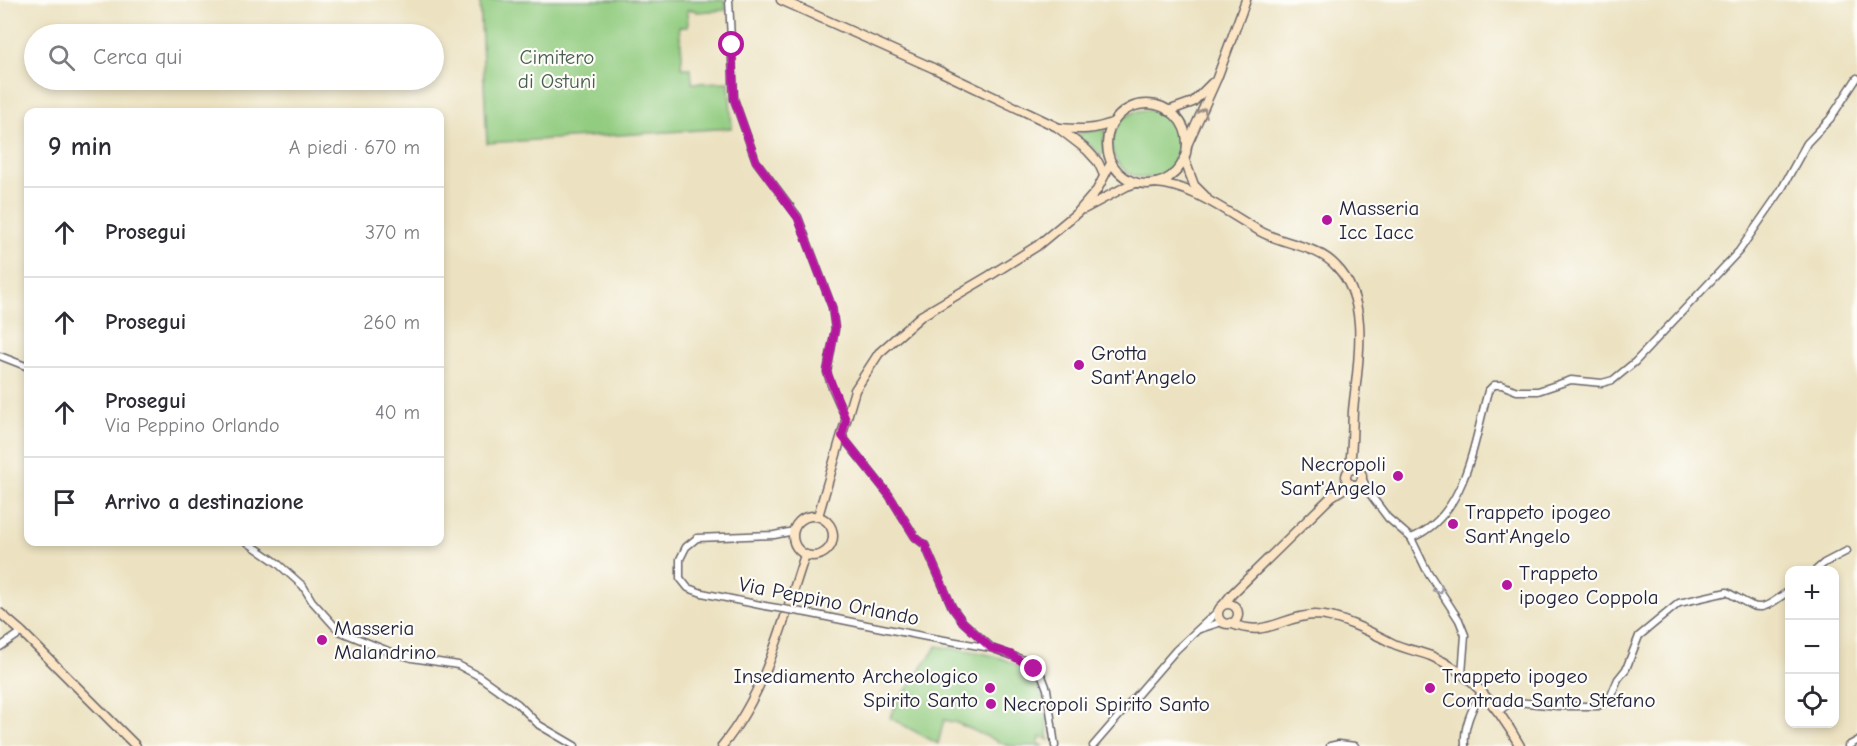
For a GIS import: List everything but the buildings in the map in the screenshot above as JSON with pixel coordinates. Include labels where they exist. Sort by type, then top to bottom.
[{"type":"main road","points":[[781,0],[1057,127],[1087,150],[1098,162],[1104,175]]},
{"type":"main road","points":[[1155,183],[1167,178],[1177,170],[1184,158],[1186,145],[1217,78],[1246,0]]},
{"type":"main road","points":[[1168,111],[1193,102],[1217,78]]},
{"type":"main road","points":[[1137,183],[1118,172],[1110,161],[1107,146],[1108,133],[1122,113],[1133,107],[1151,105],[1168,111],[1181,126],[1186,145]]},
{"type":"main road","points":[[1057,127],[1081,131],[1114,122]]},
{"type":"main road","points":[[1087,150],[1110,161]]},
{"type":"main road","points":[[1184,158],[1194,185],[1212,204]]},
{"type":"main road","points":[[818,516],[855,390],[879,353],[921,316],[1037,246],[1078,212],[1096,190],[1110,161]]},
{"type":"main road","points":[[1078,212],[1126,186],[1137,183],[1155,183],[1185,189],[1264,234],[1318,252],[1336,265],[1346,278],[1354,298],[1358,318],[1360,346],[1352,424],[1354,478],[1338,485],[1332,496],[1221,608],[1218,618],[1245,629],[1265,629],[1300,618],[1322,616],[1372,631],[1401,647],[1439,659],[1462,674],[1499,711],[1520,746]]},
{"type":"main road","points":[[818,516],[829,524],[834,536],[832,542],[825,553],[805,555],[794,542],[796,525],[806,517],[818,516]]},
{"type":"main road","points":[[722,746],[739,725],[758,689],[805,555]]},
{"type":"main road","points":[[1226,623],[1236,620],[1239,589]]},
{"type":"main road","points":[[1221,608],[1231,604],[1251,628]]},
{"type":"main road","points":[[0,613],[136,746]]},
{"type":"street","points":[[729,0],[734,99],[756,161],[798,218],[832,307],[835,329],[827,372],[846,420]]},
{"type":"street","points":[[1411,538],[1420,535],[1441,519],[1452,501],[1464,477],[1475,444],[1488,392],[1494,385],[1503,385],[1517,392],[1538,391],[1571,380],[1602,383],[1613,380],[1675,320],[1739,251],[1780,192],[1807,143],[1830,119],[1857,78]]},
{"type":"street","points":[[0,356],[24,365]]},
{"type":"street","points":[[842,436],[889,495],[915,537],[925,545],[952,607],[963,622],[991,648]]},
{"type":"street","points":[[1354,478],[1370,494],[1388,518],[1411,538],[1426,569],[1459,620],[1465,635],[1462,674]]},
{"type":"street","name":"Via Peppino Orlando","points":[[794,531],[774,536],[697,538],[686,547],[680,559],[680,578],[688,588],[702,593],[927,638],[991,648],[1024,660],[1042,676],[1047,689],[1055,746]]},
{"type":"street","points":[[253,546],[276,562],[303,586],[312,601],[339,632],[412,658],[458,665],[512,699],[546,729],[575,746]]},
{"type":"street","points":[[1821,566],[1847,551]]},
{"type":"street","points":[[1499,711],[1516,702],[1558,706],[1598,706],[1610,698],[1618,679],[1626,669],[1639,636],[1679,603],[1727,592],[1754,608],[1762,608],[1785,594]]},
{"type":"street","points":[[1093,746],[1176,650],[1221,608]]},
{"type":"street","points":[[1194,632],[1226,623]]},
{"type":"street","points":[[0,647],[22,632]]},
{"type":"street","points":[[1465,746],[1464,738],[1471,712],[1480,692]]},
{"type":"street","points":[[1848,746],[1857,741]]},
{"type":"street","points":[[1330,746],[1339,744],[1355,746]]},
{"type":"green space","name":"Cimitero di Ostuni","points":[[480,0],[725,0],[726,10],[696,12],[687,10],[688,27],[679,27],[681,68],[691,68],[692,83],[729,82],[732,128],[487,143]]},
{"type":"green space","points":[[1146,110],[1159,113],[1170,120],[1177,131],[1180,144],[1177,157],[1170,168],[1159,175],[1146,178],[1133,175],[1122,168],[1115,157],[1112,144],[1115,131],[1122,120],[1133,113]]},
{"type":"green space","points":[[1106,130],[1104,133],[1105,153],[1102,155],[1075,134]]},
{"type":"green space","points":[[937,646],[997,657],[1023,670],[1034,680],[1041,694],[1049,740],[1041,736],[1038,743],[1043,746],[1008,746],[957,723],[944,720],[938,744],[890,718],[897,703]]},
{"type":"place","name":"Masseria Icc Iacc","points":[[1327,220]]},
{"type":"place","name":"Grotta Sant'Angelo","points":[[1079,365]]},
{"type":"place","name":"Necropoli Sant'Angelo","points":[[1398,476]]},
{"type":"place","name":"Trappeto ipogeo Sant'Angelo","points":[[1453,524]]},
{"type":"place","name":"Trappeto ipogeo Coppola","points":[[1507,585]]},
{"type":"place","name":"Masseria Malandrino","points":[[322,640]]},
{"type":"place","name":"Insediamento Archeologico Spirito Santo","points":[[990,688]]},
{"type":"place","name":"Trappeto ipogeo Contrada Santo Stefano","points":[[1430,688]]},
{"type":"place","name":"Necropoli Spirito Santo","points":[[991,704]]},
{"type":"route","points":[[732,45],[734,99],[756,161],[798,218],[832,307],[835,329],[827,372],[846,420],[842,436],[889,495],[915,537],[925,545],[942,587],[963,622],[991,648],[1024,660],[1034,669]]}]
